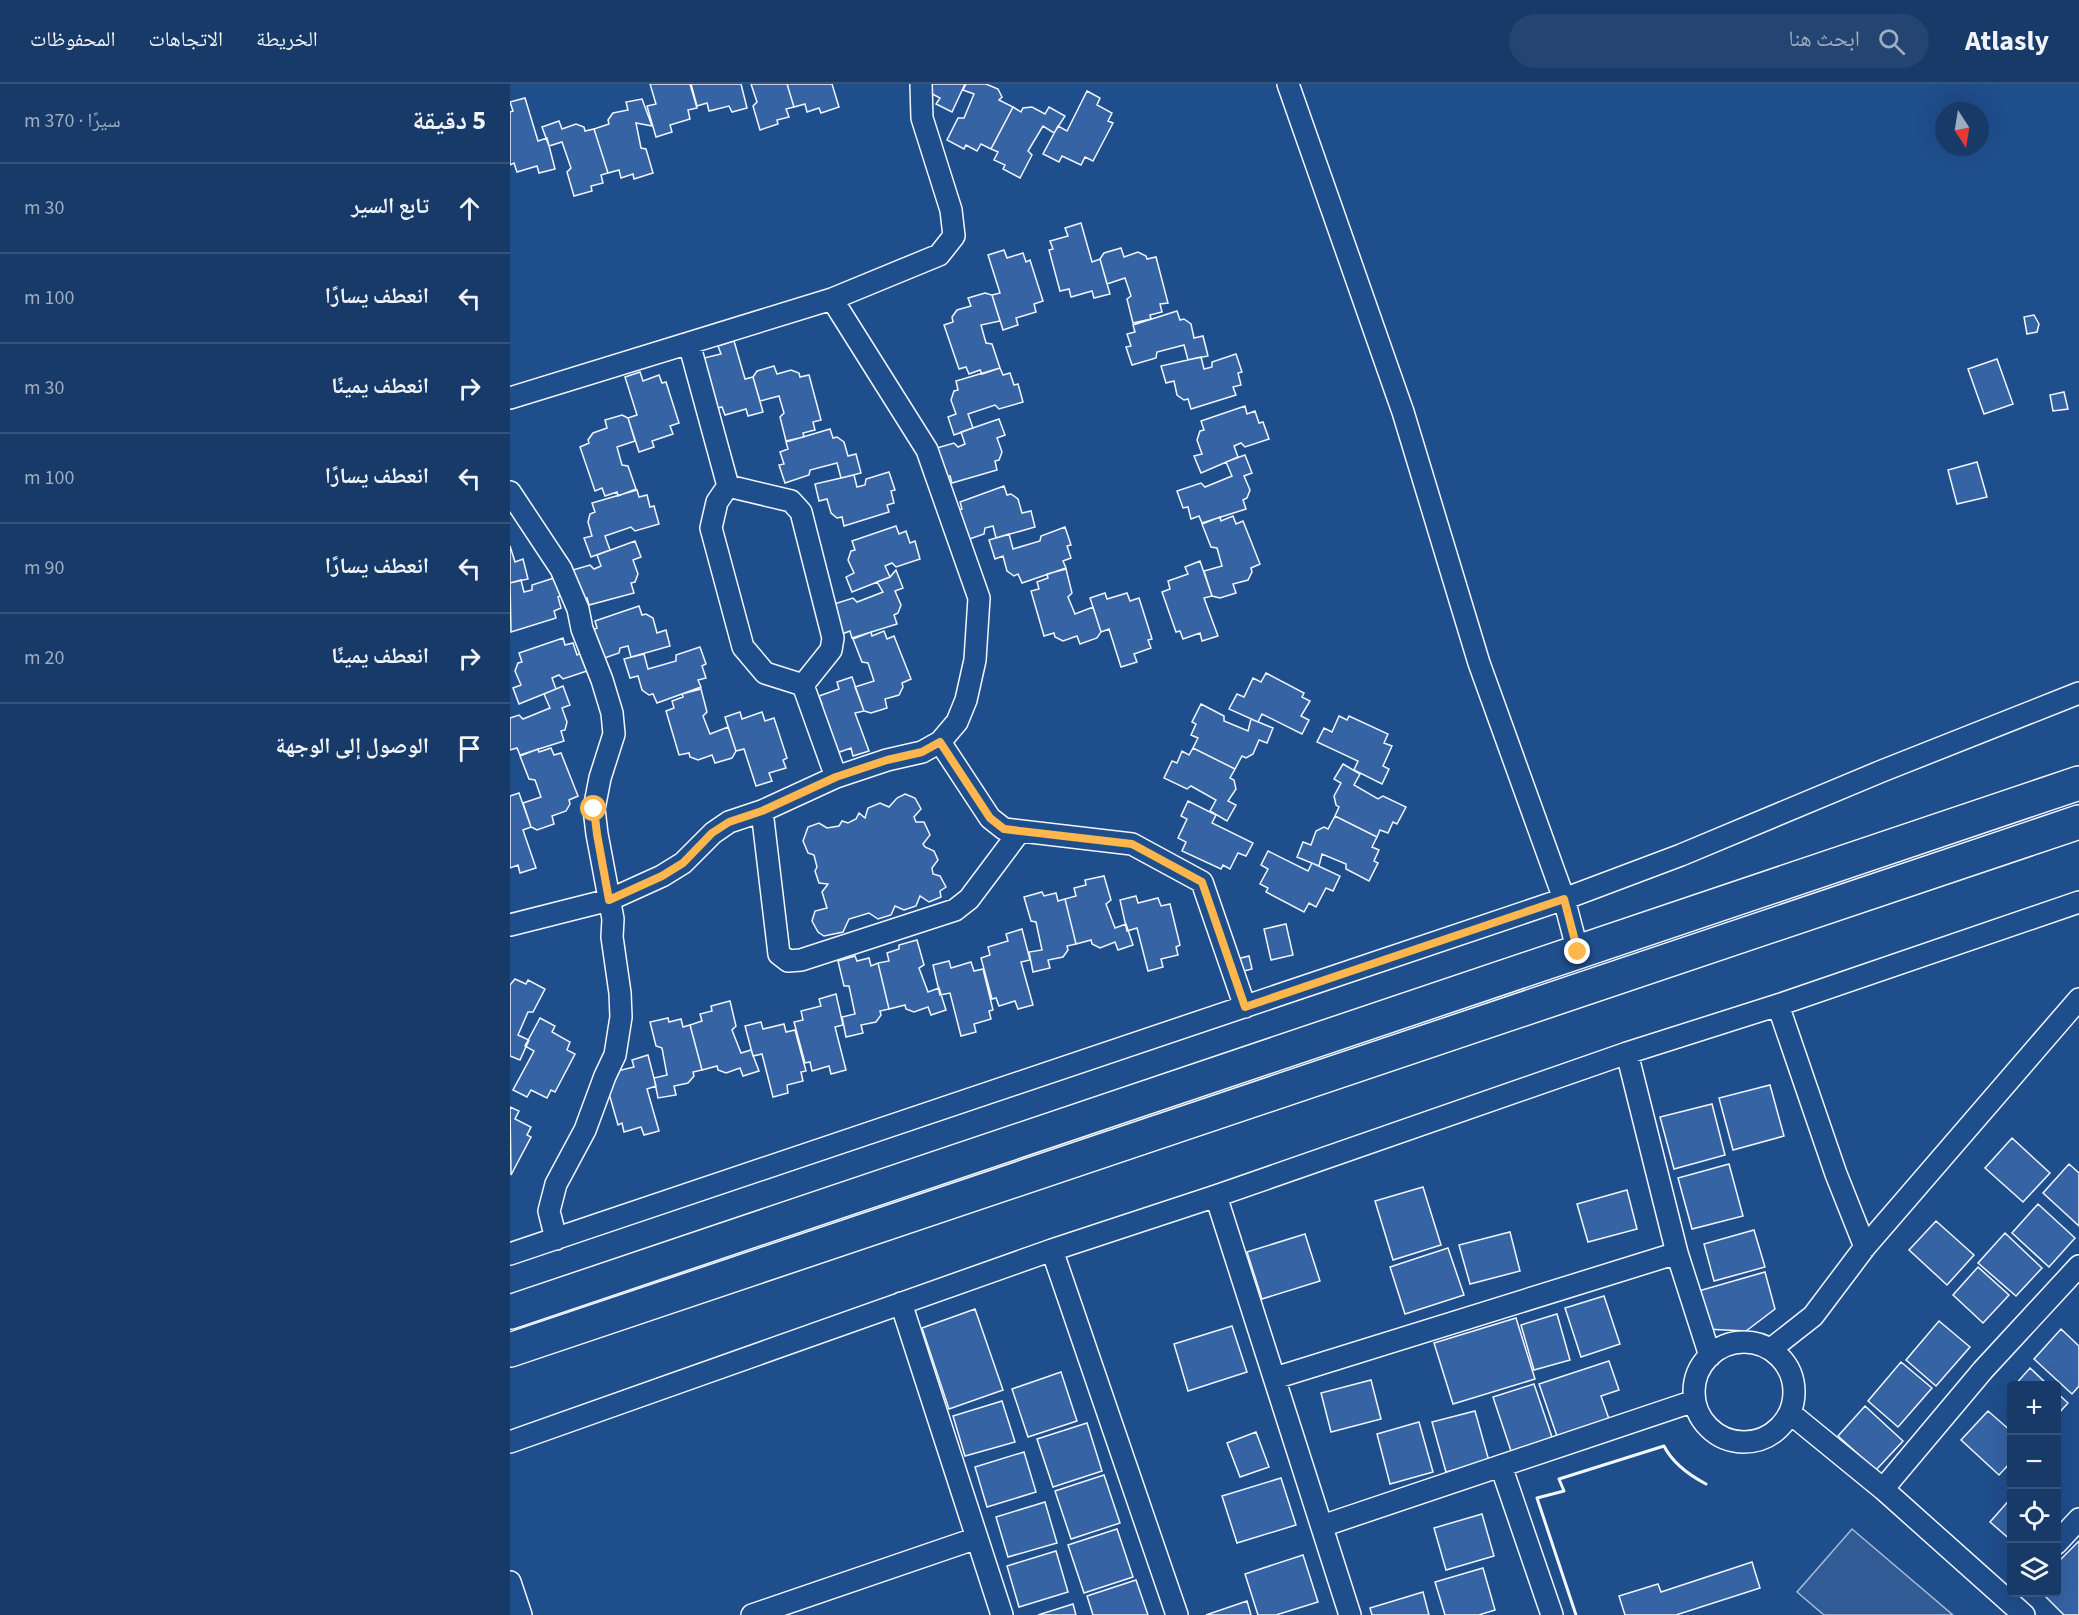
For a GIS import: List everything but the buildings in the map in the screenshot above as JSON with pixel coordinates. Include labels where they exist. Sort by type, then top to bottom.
[{"type":"highway","points":[[510,1312],[2079,783]]},
{"type":"highway","points":[[510,1350],[2079,822]]},
{"type":"street","points":[[510,398],[832,299],[939,255],[954,236],[951,210],[922,118],[921,84]]},
{"type":"street","points":[[1288,84],[1403,412],[1479,663],[1564,899],[1578,952]]},
{"type":"street","points":[[510,925],[609,900],[662,876],[683,863],[712,833],[729,822],[762,811],[836,777],[887,760],[922,752],[940,742],[957,722],[966,700],[975,660],[979,598],[927,450],[832,299]]},
{"type":"street","points":[[689,343],[728,486],[717,502],[711,528],[743,647],[765,673],[803,685]]},
{"type":"street","points":[[728,486],[790,501],[801,512],[833,638],[831,650],[803,685]]},
{"type":"street","points":[[510,492],[561,569],[578,609],[582,629],[602,680],[612,713],[614,734],[600,778],[594,809],[613,919],[612,937],[621,1017],[615,1055],[585,1131],[556,1184],[549,1211],[556,1239]]},
{"type":"street","points":[[803,685],[836,777]]},
{"type":"street","points":[[510,1254],[1564,899],[1681,855],[1881,771],[2079,693]]},
{"type":"street","points":[[940,742],[990,818],[1004,829],[1132,844],[1202,882],[1245,1007]]},
{"type":"street","points":[[762,811],[779,954],[788,961],[801,960],[955,910],[969,899],[1020,831]]},
{"type":"street","points":[[510,1442],[1052,1250],[2079,902]]},
{"type":"street","points":[[1771,1349],[1813,1316],[1866,1247],[2079,999]]},
{"type":"street","points":[[1778,1005],[1836,1174],[1866,1247]]},
{"type":"street","points":[[1628,1053],[1677,1252],[1710,1356]]},
{"type":"street","points":[[1216,1196],[1350,1615]]},
{"type":"street","points":[[1052,1250],[1178,1615]]},
{"type":"street","points":[[1275,1378],[1677,1252]]},
{"type":"street","points":[[1883,1489],[1983,1370],[2079,1266]]},
{"type":"street","points":[[901,1303],[1002,1615]]},
{"type":"street","points":[[1742,1341],[1757,1343],[1771,1349],[1782,1358],[1792,1378],[1794,1399],[1790,1413],[1781,1426],[1768,1436],[1753,1441],[1737,1442],[1722,1437],[1709,1428],[1699,1416],[1694,1401],[1693,1387],[1704,1360],[1728,1344],[1742,1341]]},
{"type":"street","points":[[1322,1526],[1694,1401]]},
{"type":"street","points":[[1790,1413],[2007,1593]]},
{"type":"street","points":[[1501,1466],[1552,1615]]},
{"type":"street","points":[[2057,1543],[2079,1519]]},
{"type":"street","points":[[752,1615],[977,1538]]},
{"type":"street","points":[[510,1582],[521,1615]]},
{"type":"street","points":[[2012,1597],[2024,1615]]},
{"type":"shaded area","points":[[1852,1529],[1953,1615],[1824,1615],[1797,1592]]},
{"type":"wall","points":[[1576,1615],[1537,1498],[1564,1491],[1559,1479],[1664,1446],[1682,1468],[1706,1484]]},
{"type":"route","points":[[594,809],[609,900],[662,876],[683,863],[712,833],[729,822],[762,811],[836,777],[887,760],[922,752],[940,742],[990,818],[1004,829],[1132,844],[1202,882],[1245,1007],[1564,899],[1578,952]]}]
